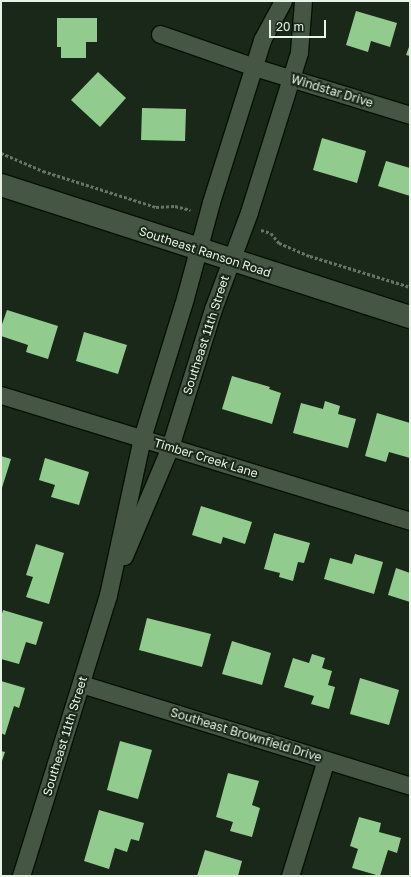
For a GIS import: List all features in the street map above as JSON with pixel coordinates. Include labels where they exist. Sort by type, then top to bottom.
[{"type":"main road","name":"Southeast Ranson Road","points":[[1,185],[198,250],[410,317]]},
{"type":"street","name":"Southeast 11th Street","points":[[21,876],[108,595],[142,438],[185,298],[211,202],[262,40],[283,1]]},
{"type":"street","name":"Southeast 11th Street","points":[[108,595],[170,446],[213,309],[249,212],[299,52],[304,1]]},
{"type":"street","name":"Windstar Drive","points":[[160,34],[254,67],[410,115]]},
{"type":"street","name":"Timber Creek Lane","points":[[1,395],[410,520]]},
{"type":"street","name":"Southeast Brownfield Drive","points":[[81,684],[410,786]]},
{"type":"street","points":[[290,876],[326,760]]},
{"type":"path","points":[[1,153],[43,171],[156,207],[175,206]]},
{"type":"path","points":[[271,233],[279,243],[310,256],[410,287]]},
{"type":"building","points":[[356,11],[397,23],[390,47],[371,41],[368,52],[346,45]]},
{"type":"building","points":[[57,18],[97,18],[97,42],[86,42],[86,58],[61,58],[61,47],[57,47]]},
{"type":"building","points":[[410,44],[410,56],[406,55]]},
{"type":"building","points":[[98,72],[126,98],[100,127],[71,100]]},
{"type":"building","points":[[142,108],[186,109],[185,141],[141,140]]},
{"type":"building","points":[[322,138],[366,151],[357,183],[313,170]]},
{"type":"building","points":[[386,161],[410,168],[410,196],[378,186]]},
{"type":"building","points":[[7,310],[58,326],[48,359],[26,352],[28,345],[1,336],[1,327]]},
{"type":"building","points":[[84,332],[127,345],[118,374],[76,361]]},
{"type":"building","points":[[232,376],[270,387],[269,389],[281,393],[272,424],[222,409]]},
{"type":"building","points":[[325,401],[340,406],[338,414],[356,419],[348,448],[293,433],[301,403],[323,409]]},
{"type":"building","points":[[377,413],[410,423],[410,458],[389,452],[386,462],[365,456]]},
{"type":"building","points":[[1,456],[11,459],[1,491]]},
{"type":"building","points":[[45,458],[89,472],[79,505],[51,497],[55,485],[39,480]]},
{"type":"building","points":[[201,506],[252,522],[245,544],[223,537],[221,544],[192,535]]},
{"type":"building","points":[[274,533],[310,543],[304,563],[298,562],[293,581],[279,577],[280,573],[264,569]]},
{"type":"building","points":[[36,544],[64,553],[49,604],[26,597],[33,577],[26,575]]},
{"type":"building","points":[[355,554],[383,562],[374,594],[324,579],[330,558],[352,564]]},
{"type":"building","points":[[396,568],[410,573],[410,602],[388,595]]},
{"type":"building","points":[[3,610],[43,622],[36,645],[26,642],[19,664],[1,659],[1,617]]},
{"type":"building","points":[[147,618],[211,634],[202,667],[139,650]]},
{"type":"building","points":[[232,641],[271,653],[262,685],[222,674]]},
{"type":"building","points":[[312,654],[325,658],[322,668],[332,671],[328,685],[335,687],[329,709],[311,704],[314,696],[284,687],[293,658],[309,663]]},
{"type":"building","points":[[360,678],[399,690],[389,725],[350,714]]},
{"type":"building","points":[[1,681],[25,688],[19,708],[14,706],[5,735],[1,733]]},
{"type":"building","points":[[120,741],[152,750],[138,799],[107,790]]},
{"type":"building","points":[[1,751],[5,752],[1,764]]},
{"type":"building","points":[[228,773],[259,781],[252,805],[260,808],[252,837],[230,831],[233,822],[216,817]]},
{"type":"building","points":[[99,810],[144,823],[139,841],[131,839],[127,852],[115,848],[109,869],[84,861]]},
{"type":"building","points":[[359,817],[381,823],[379,832],[401,838],[397,853],[388,850],[380,876],[352,868],[358,849],[350,846]]},
{"type":"building","points":[[205,850],[242,861],[238,876],[197,876]]}]
